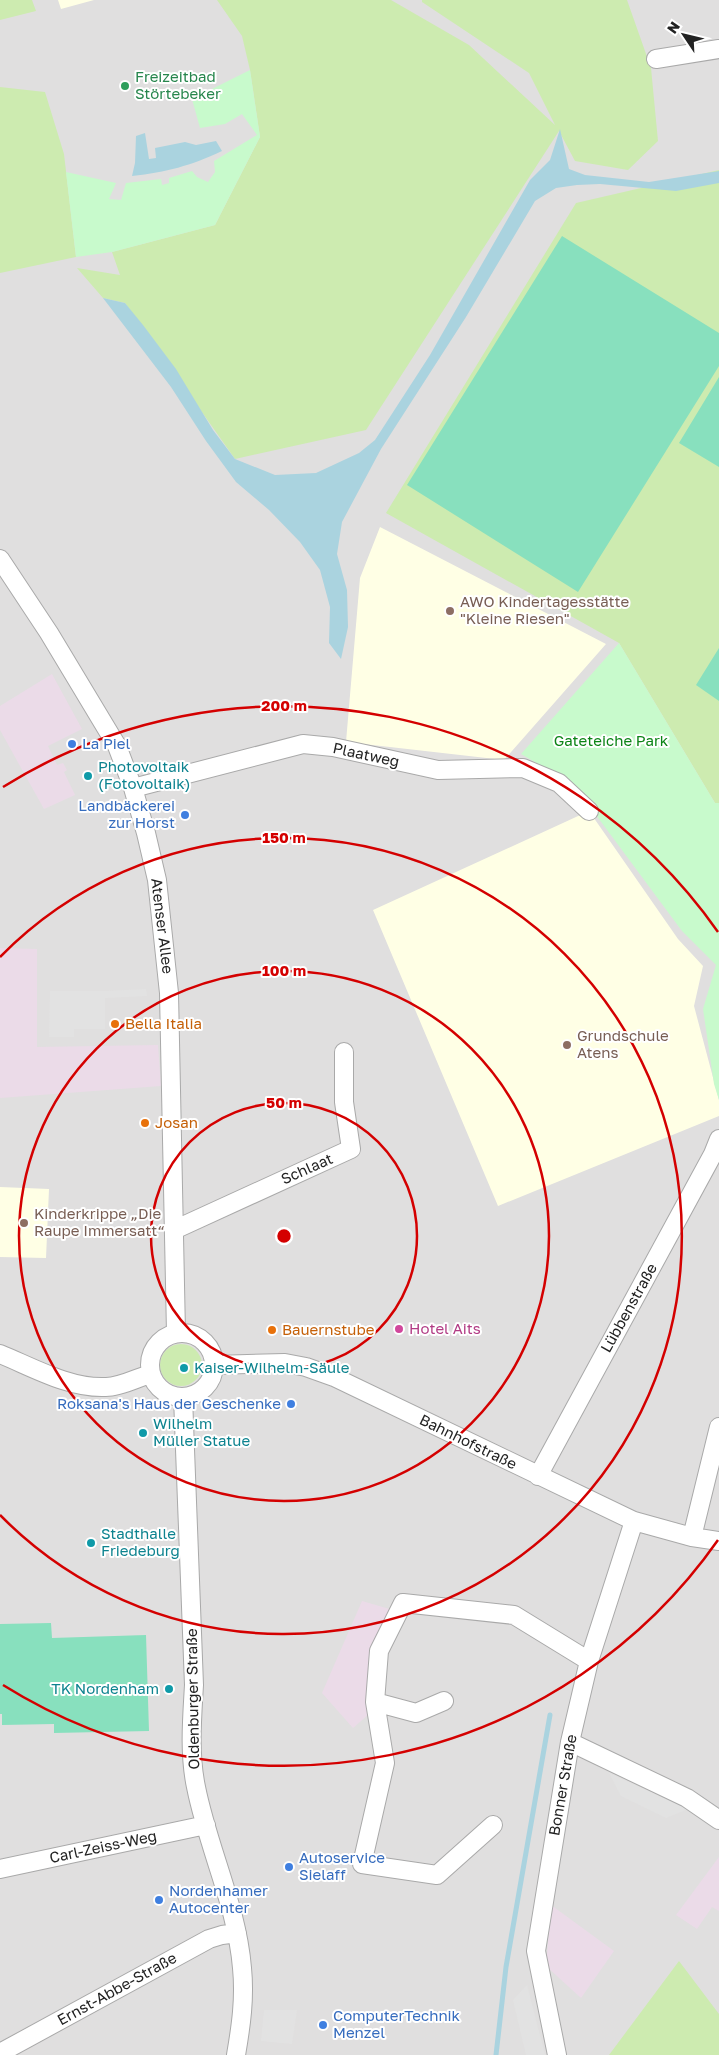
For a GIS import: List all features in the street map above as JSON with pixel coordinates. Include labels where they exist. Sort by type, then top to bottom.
[{"type":"street","points":[[656,59],[719,49]]},
{"type":"street","name":"Atenser Allee","points":[[0,559],[49,633],[117,746],[134,788],[157,880],[168,969],[176,1333]]},
{"type":"street","name":"Plaatweg","points":[[134,788],[303,744],[333,747],[438,770],[523,768],[559,783],[589,811]]},
{"type":"street","name":"Schlaat","points":[[174,1230],[351,1149],[344,1102],[344,1052]]},
{"type":"street","name":"Lübbenstraße","points":[[538,1476],[719,1139]]},
{"type":"street","points":[[176,1333],[191,1334],[200,1339],[212,1355],[214,1365],[212,1377],[205,1387],[195,1394],[183,1397],[172,1396],[163,1391],[155,1384],[150,1374],[150,1359],[156,1346],[166,1336],[176,1333]]},
{"type":"street","points":[[0,1354],[55,1377],[81,1385],[107,1388],[150,1374]]},
{"type":"street","name":"Bahnhofstraße","points":[[214,1365],[285,1363],[306,1366],[334,1376],[634,1521],[692,1537],[719,1541]]},
{"type":"street","name":"Oldenburger Straße","points":[[183,1397],[194,1685],[191,1728],[193,1764],[196,1787],[237,1933],[242,1967],[243,1995],[242,2022],[236,2055]]},
{"type":"street","points":[[692,1537],[719,1427]]},
{"type":"street","name":"Bonner Straße","points":[[557,2055],[536,1951],[570,1742],[589,1661],[634,1521]]},
{"type":"street","points":[[493,1825],[437,1875],[362,1864],[385,1764],[376,1702],[379,1651],[403,1603],[514,1615],[589,1661]]},
{"type":"street","points":[[376,1702],[416,1713],[444,1701]]},
{"type":"street","points":[[570,1742],[687,1798],[719,1820]]},
{"type":"street","name":"Carl-Zeiss-Weg","points":[[0,1869],[206,1825]]},
{"type":"street","name":"Ernst-Abbe-Straße","points":[[0,2053],[209,1939],[237,1933]]},
{"type":"shaded area","points":[[0,0],[719,0],[719,2055],[0,2055]]},
{"type":"shaded area","points":[[58,0],[94,0],[61,9]]},
{"type":"shaded area","name":"AWO Kindertagesstätte \"Kleine Riesen\"","points":[[380,527],[606,644],[504,760],[346,742],[360,578]]},
{"type":"shaded area","points":[[52,674],[82,729],[48,746],[57,765],[63,763],[67,770],[64,772],[75,795],[44,809],[0,730],[0,706]]},
{"type":"shaded area","name":"Grundschule Atens","points":[[589,811],[678,939],[703,966],[694,1006],[719,1100],[719,1116],[498,1206],[373,910]]},
{"type":"shaded area","points":[[0,948],[37,949],[37,1047],[158,1045],[161,1086],[0,1098]]},
{"type":"shaded area","points":[[146,989],[147,996],[105,998],[105,1029],[74,1029],[74,1037],[49,1037],[50,991]]},
{"type":"shaded area","name":"Kinderkrippe „Die Raupe Immersatt“","points":[[0,1187],[49,1189],[46,1258],[0,1257]]},
{"type":"shaded area","points":[[362,1601],[393,1610],[367,1679],[369,1714],[353,1728],[322,1693]]},
{"type":"shaded area","points":[[609,1773],[688,1809],[666,1818],[621,1796]]},
{"type":"shaded area","points":[[719,1857],[719,1911],[712,1907],[697,1929],[676,1915]]},
{"type":"shaded area","points":[[551,1905],[614,1951],[581,1998],[546,1966]]},
{"type":"shaded area","points":[[527,1985],[545,2055],[526,2055],[513,2000]]},
{"type":"shaded area","points":[[264,2010],[297,2010],[292,2044],[261,2041]]},
{"type":"green space","points":[[0,0],[32,0],[36,11],[0,20]]},
{"type":"green space","points":[[217,0],[391,0],[469,45],[555,125],[529,73],[422,2],[422,0],[627,0],[651,68],[658,141],[628,170],[575,161],[559,131],[366,430],[235,459],[125,303],[103,298],[77,268],[120,275],[112,252],[215,225],[260,137],[250,70],[242,36]]},
{"type":"green space","points":[[250,70],[260,137],[215,225],[112,252],[76,257],[66,172],[116,183],[109,199],[121,200],[126,183],[161,179],[162,185],[169,183],[169,178],[192,171],[197,177],[208,182],[215,172],[214,161],[257,135],[242,114],[225,124],[200,128],[192,99]]},
{"type":"green space","points":[[0,87],[45,92],[64,154],[76,257],[0,273]]},
{"type":"green space","points":[[719,170],[719,803],[715,803],[619,643],[386,513],[576,203]]},
{"type":"green space","points":[[562,236],[719,333],[719,366],[578,592],[407,485]]},
{"type":"green space","points":[[719,377],[719,467],[679,443]]},
{"type":"green space","name":"Gateteiche Park","points":[[619,643],[715,803],[719,803],[719,1100],[714,1084],[703,1009],[716,965],[682,931],[573,784],[521,754]]},
{"type":"green space","points":[[719,648],[719,701],[696,685]]},
{"type":"green space","points":[[181,1344],[196,1350],[202,1365],[196,1380],[181,1386],[166,1380],[160,1365],[166,1350]]},
{"type":"green space","points":[[51,1623],[52,1638],[146,1635],[149,1731],[54,1733],[54,1724],[2,1725],[2,1714],[0,1714],[0,1624]]},
{"type":"green space","points":[[679,1961],[719,2014],[719,2055],[609,2055]]},
{"type":"water","points":[[560,129],[569,169],[585,175],[649,182],[719,171],[719,183],[676,191],[600,184],[577,185],[556,188],[535,201],[466,317],[381,449],[342,522],[337,554],[347,590],[348,627],[341,659],[329,643],[330,607],[320,570],[300,542],[269,510],[236,482],[206,441],[171,387],[103,298],[125,303],[176,369],[213,430],[235,459],[275,475],[316,473],[359,453],[375,440],[430,355],[530,180],[550,160]]},
{"type":"water","points":[[145,133],[149,159],[156,158],[155,148],[185,142],[196,145],[216,141],[222,151],[178,168],[132,176],[135,163],[136,136]]},
{"type":"waterway","points":[[496,2055],[506,1967],[550,1715]]},
{"type":"place","name":"Freizeitbad Störtebeker","points":[[125,86]]},
{"type":"place","name":"AWO Kindertagesstätte \"Kleine Riesen\"","points":[[450,611]]},
{"type":"place","name":"La Piel","points":[[72,744]]},
{"type":"place","name":"Photovoltaik (Fotovoltaik)","points":[[88,776]]},
{"type":"place","name":"Landbäckerei zur Horst","points":[[185,815]]},
{"type":"place","name":"Bella Italia","points":[[115,1024]]},
{"type":"place","name":"Grundschule Atens","points":[[567,1045]]},
{"type":"place","name":"Josan","points":[[145,1123]]},
{"type":"place","name":"Kinderkrippe „Die Raupe Immersatt“","points":[[24,1223]]},
{"type":"place","name":"Hotel Aits","points":[[399,1329]]},
{"type":"place","name":"Bauernstube","points":[[272,1330]]},
{"type":"place","name":"Kaiser-Wilhelm-Säule","points":[[184,1368]]},
{"type":"place","name":"Roksana's Haus der Geschenke","points":[[291,1404]]},
{"type":"place","name":"Wilhelm Müller Statue","points":[[143,1433]]},
{"type":"place","name":"Stadthalle Friedeburg","points":[[91,1543]]},
{"type":"place","name":"TK Nordenham","points":[[169,1689]]},
{"type":"place","name":"Autoservice Sielaff","points":[[289,1867]]},
{"type":"place","name":"Nordenhamer Autocenter","points":[[159,1900]]},
{"type":"place","name":"ComputerTechnik Menzel","points":[[323,2025]]}]
